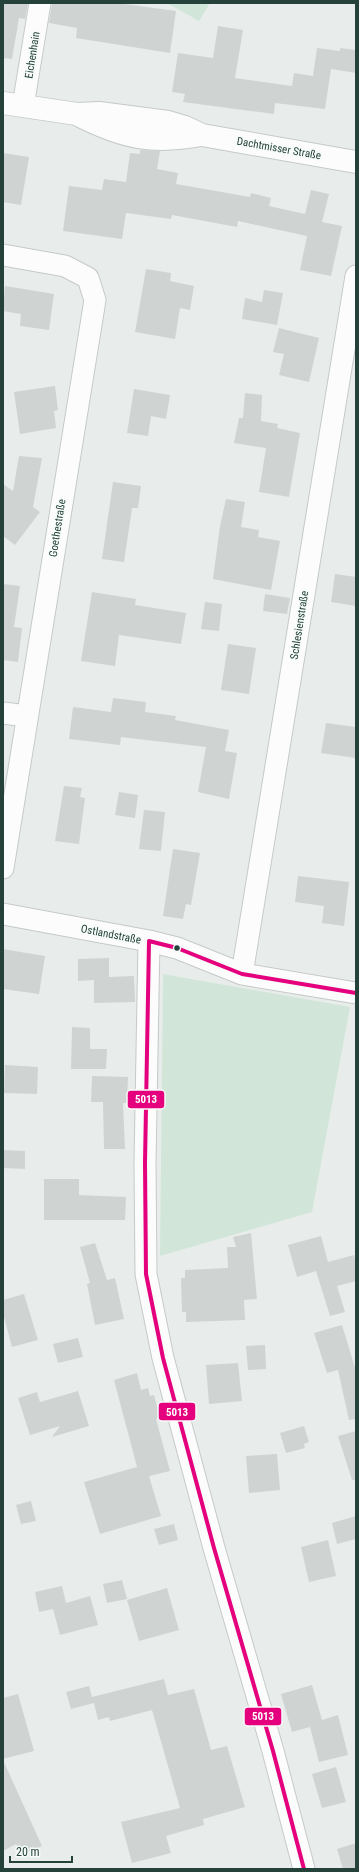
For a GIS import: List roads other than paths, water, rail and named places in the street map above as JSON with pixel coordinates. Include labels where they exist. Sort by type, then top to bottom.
[{"type":"street","name":"Eichenhain","points":[[13,105],[40,3]]},
{"type":"street","name":"Dachtmisser Straße","points":[[13,105],[77,114],[99,113],[168,122],[185,127],[202,135],[356,162]]},
{"type":"street","name":"Goethestraße","points":[[3,255],[65,266],[88,278],[95,300],[26,716],[3,868]]},
{"type":"street","name":"Schlesienstraße","points":[[242,974],[356,276]]},
{"type":"street","points":[[3,713],[26,716]]},
{"type":"street","name":"Ostlandstraße","points":[[3,914],[149,941],[177,948],[242,974],[356,993]]},
{"type":"street","points":[[149,941],[145,1163],[146,1274],[165,1366],[214,1548],[273,1751],[304,1869]]}]
